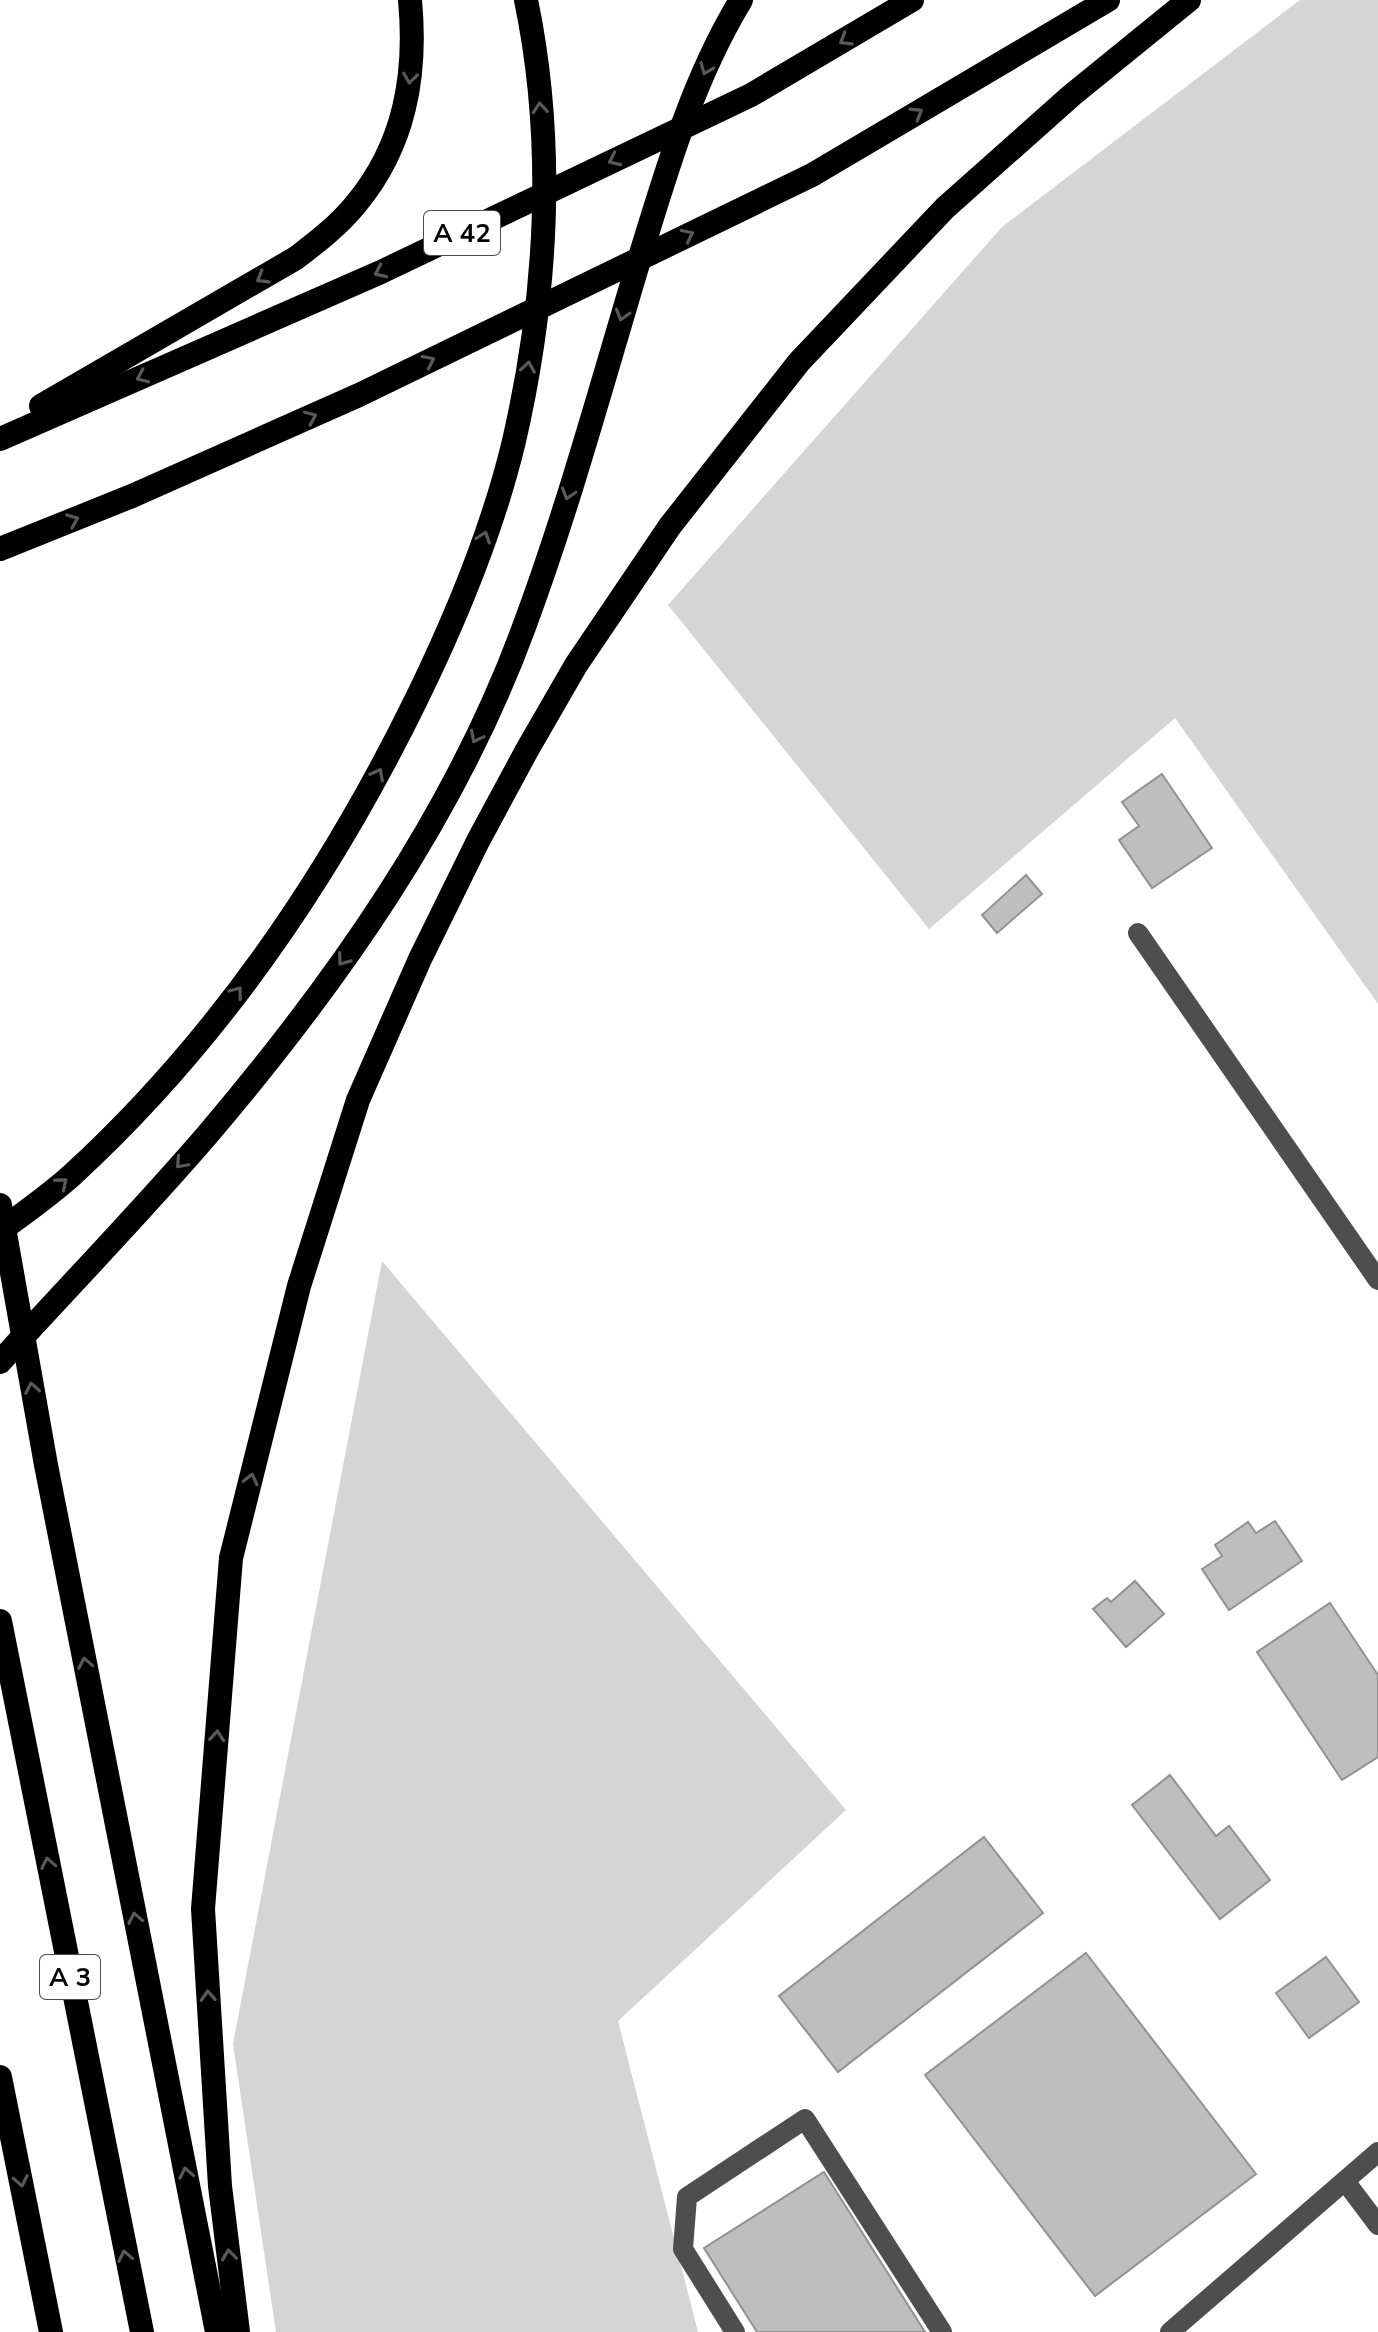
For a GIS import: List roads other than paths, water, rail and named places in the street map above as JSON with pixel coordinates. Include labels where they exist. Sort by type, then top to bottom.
[{"type":"highway","points":[[0,430],[296,258],[328,233],[356,205],[392,147],[407,105],[412,66],[410,0]]},
{"type":"highway","points":[[0,1231],[70,1177],[119,1129],[171,1073],[281,934],[364,801],[452,625],[513,444],[525,388],[541,278],[543,153],[534,40],[526,0]]},
{"type":"highway","points":[[0,1362],[206,1136],[261,1069],[366,927],[416,851],[496,696],[524,628],[549,556],[671,157],[719,37],[741,0]]},
{"type":"highway","name":"A 42","points":[[0,439],[381,272],[751,95],[912,0]]},
{"type":"highway","points":[[0,549],[132,496],[359,395],[812,175],[1108,0]]},
{"type":"highway","points":[[238,2332],[220,2186],[203,1909],[231,1558],[299,1286],[358,1100],[420,959],[478,841],[576,665],[670,526],[799,362],[945,208],[1072,95],[1189,0]]},
{"type":"highway","points":[[0,1205],[46,1465],[217,2332]]},
{"type":"highway","name":"A 3","points":[[0,1621],[142,2332]]},
{"type":"highway","points":[[0,2077],[51,2332]]},
{"type":"street","points":[[1138,933],[1378,1280]]},
{"type":"street","points":[[735,2332],[683,2249],[687,2197],[805,2119],[942,2332]]},
{"type":"street","points":[[1170,2332],[1378,2152]]},
{"type":"street","points":[[1345,2181],[1378,2225]]}]
